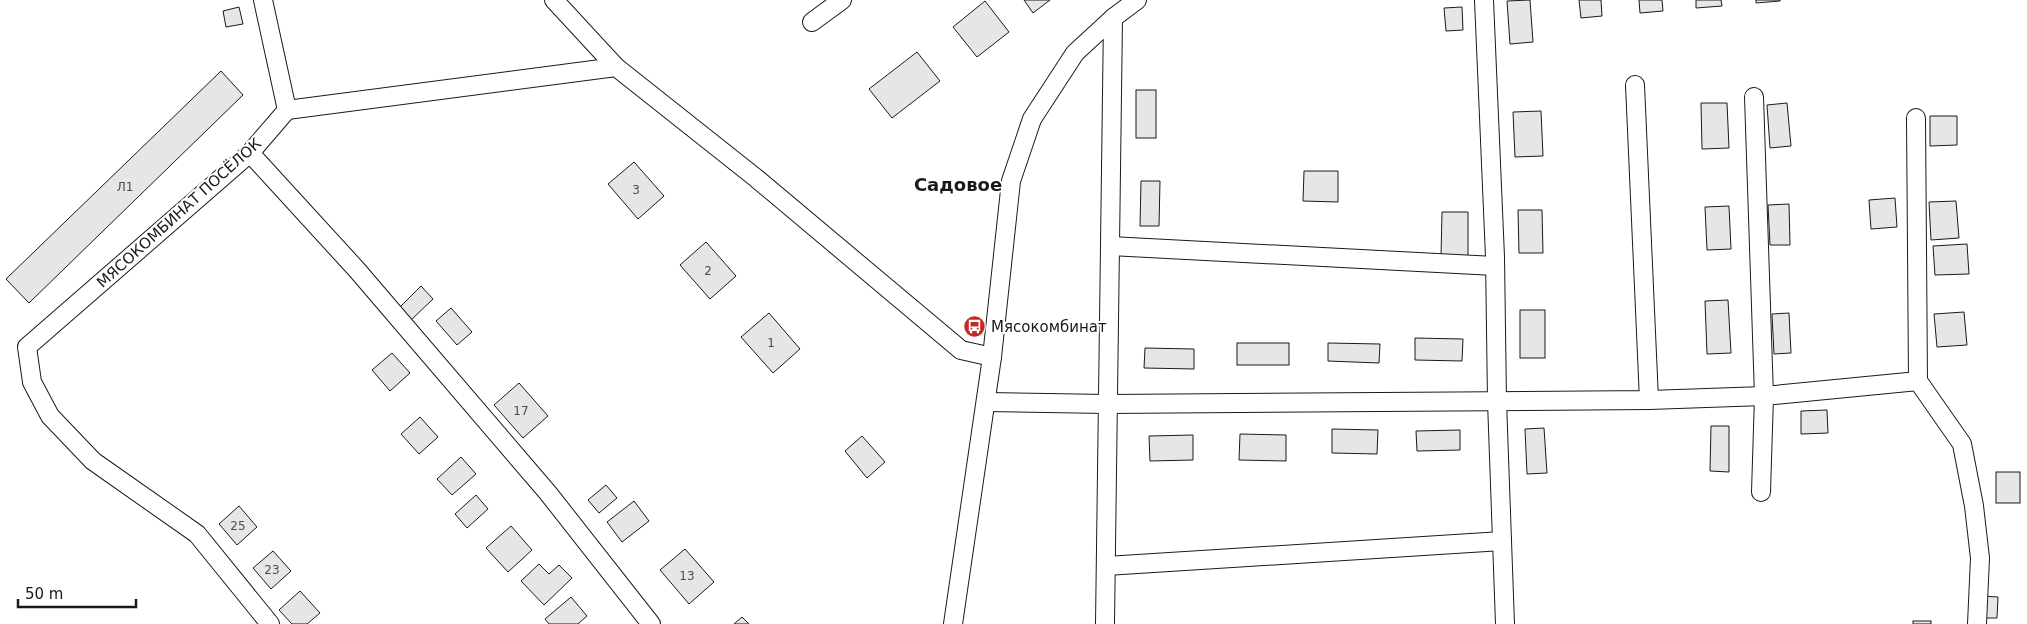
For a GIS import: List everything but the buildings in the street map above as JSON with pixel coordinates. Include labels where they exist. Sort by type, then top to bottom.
[{"type":"street","points":[[263,0],[287,110],[616,67]]},
{"type":"street","points":[[554,0],[616,67],[756,178],[961,350],[992,358]]},
{"type":"street","points":[[812,22],[842,0]]},
{"type":"street","points":[[953,624],[992,358],[1011,180],[1032,119],[1075,53],[1112,18],[1137,0]]},
{"type":"street","points":[[1484,0],[1495,266],[1497,401],[1505,624]]},
{"type":"street","points":[[1105,624],[1112,18]]},
{"type":"street","points":[[1635,85],[1649,400]]},
{"type":"street","points":[[1754,96],[1764,396],[1760,492]]},
{"type":"street","name":"МЯСОКОМБИНАТ ПОСЁЛОК","points":[[270,624],[198,534],[93,461],[50,416],[32,382],[27,347],[250,153],[287,110]]},
{"type":"street","points":[[1916,118],[1918,381],[1962,444],[1974,506],[1980,558],[1977,624]]},
{"type":"street","points":[[250,153],[357,270],[542,485],[652,624]]},
{"type":"street","points":[[1110,246],[1495,266]]},
{"type":"street","points":[[986,402],[1108,404],[1649,400],[1764,396],[1918,381]]},
{"type":"street","points":[[1106,566],[1502,541]]},
{"type":"place","name":"Мясокомбинат","points":[[975,327]]},
{"type":"district","name":"Садовое","points":[[958,184]]}]
